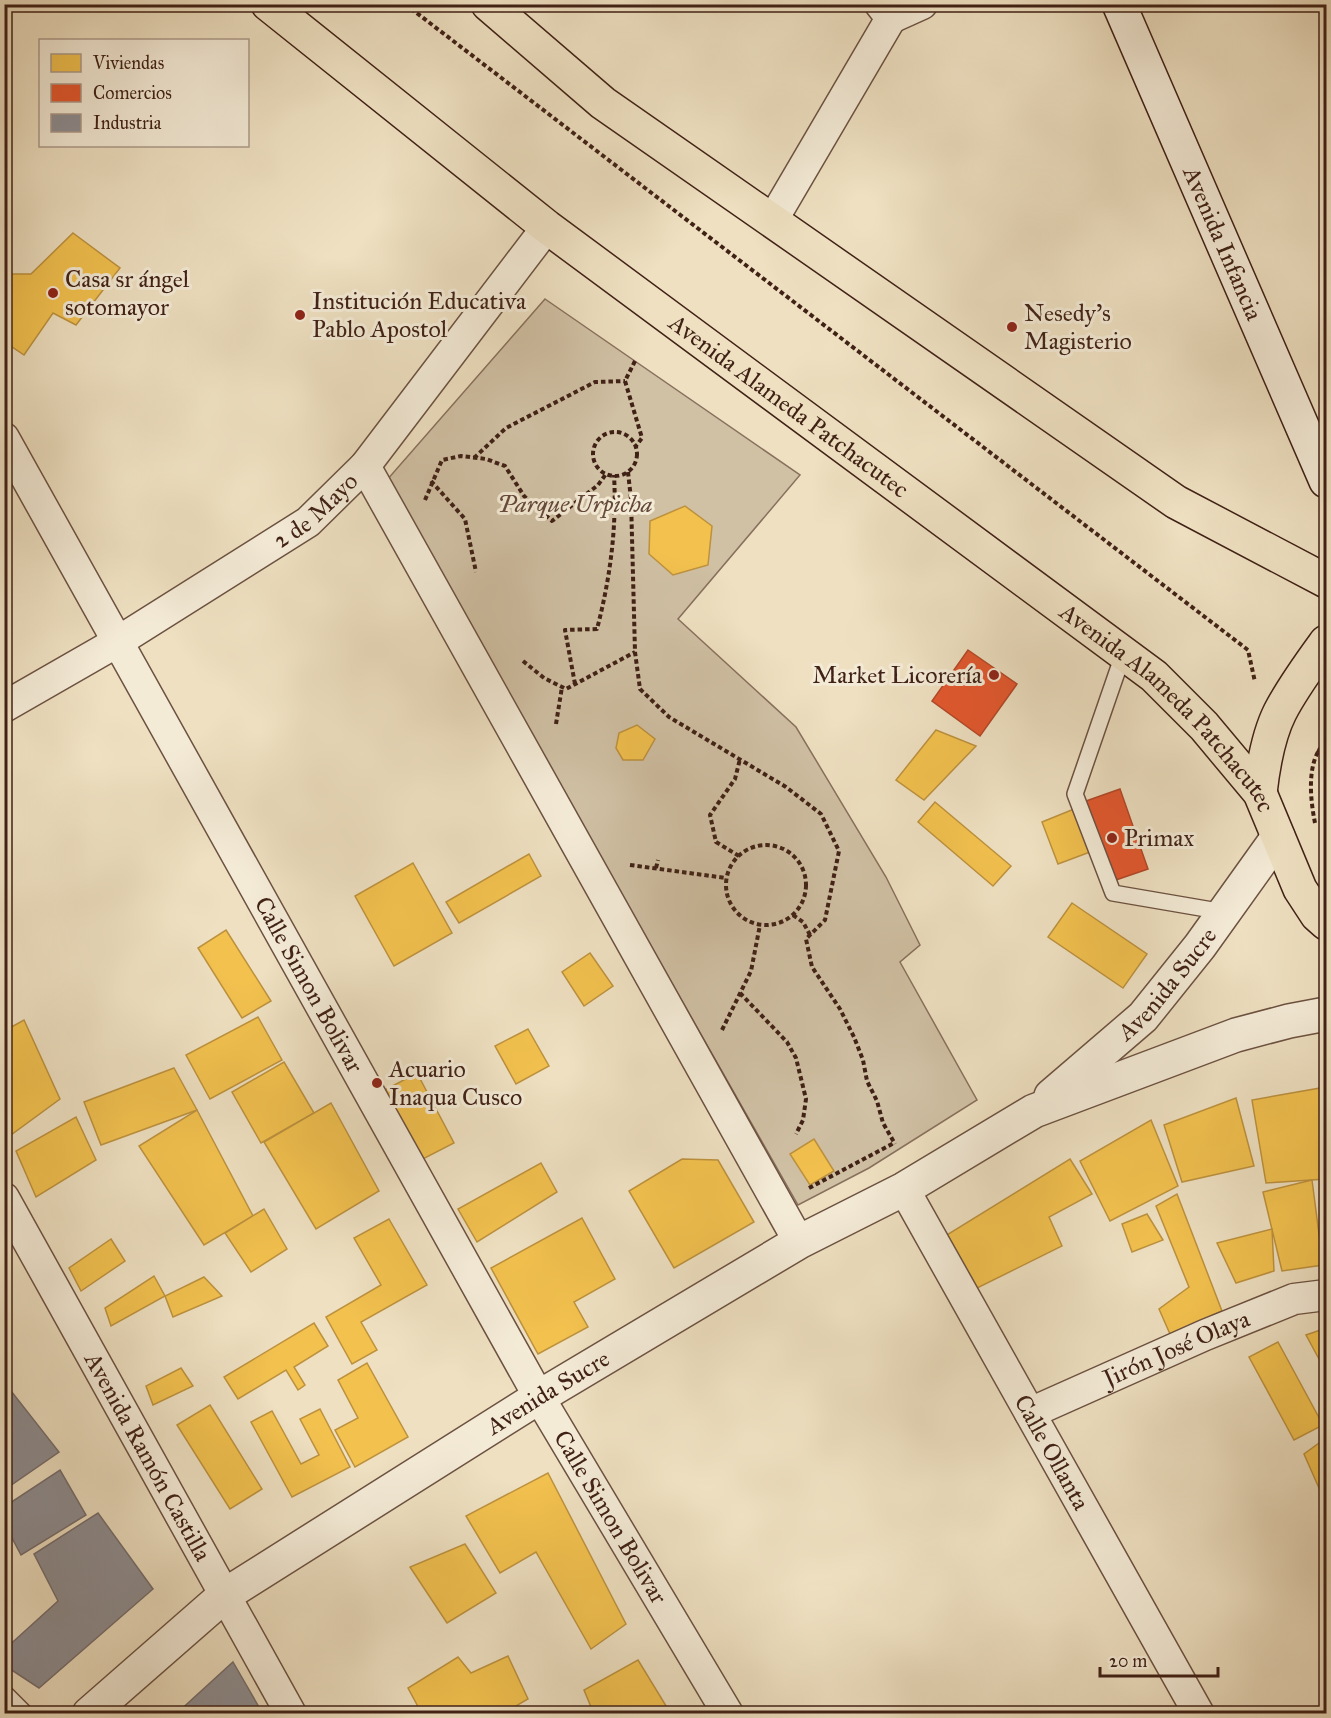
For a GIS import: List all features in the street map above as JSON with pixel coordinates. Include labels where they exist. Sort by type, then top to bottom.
[{"type":"highway","name":"Avenida Alameda Patchacutec","points":[[268,4],[547,227],[1154,676],[1204,726],[1260,793],[1300,889],[1317,915],[1326,923]]},
{"type":"highway","points":[[488,4],[603,103],[1176,502],[1326,581]]},
{"type":"highway","points":[[1260,793],[1264,765],[1279,713],[1326,642]]},
{"type":"street","points":[[772,221],[885,11],[922,4]]},
{"type":"street","name":"Avenida Infancia","points":[[1119,4],[1326,481]]},
{"type":"street","name":"2 de Mayo","points":[[4,707],[119,641],[308,522],[365,466],[547,227]]},
{"type":"street","name":"Calle Simon Bolivar","points":[[4,438],[539,1397],[728,1713]]},
{"type":"street","points":[[365,466],[799,1242]]},
{"type":"street","name":"Avenida Sucre","points":[[1034,1112],[1143,1017],[1200,946],[1278,837]]},
{"type":"street","name":"Avenida Sucre","points":[[89,1713],[225,1595],[539,1397],[799,1242],[904,1190],[1034,1112],[1236,1035],[1326,1014]]},
{"type":"street","name":"Calle Ollanta","points":[[904,1190],[1199,1713]]},
{"type":"street","name":"Avenida Ramón Castilla","points":[[4,1198],[291,1713]]},
{"type":"street","name":"Jirón José Olaya","points":[[1030,1413],[1205,1335],[1294,1299],[1326,1295]]},
{"type":"lane","points":[[1124,652],[1075,794],[1113,893],[1224,912]]},
{"type":"lane","points":[[4,1692],[26,1713]]},
{"type":"path","points":[[405,4],[1248,650],[1255,684]]},
{"type":"path","points":[[635,361],[625,378],[642,438],[636,446]]},
{"type":"path","points":[[474,458],[506,428],[595,382],[626,381]]},
{"type":"path","points":[[613,431],[620,432],[627,435],[636,446],[637,460],[628,472],[614,476],[606,474],[596,465],[595,443],[600,437],[613,431]]},
{"type":"path","points":[[422,507],[431,481],[442,460],[461,456],[486,459],[505,466],[524,496],[552,521],[598,484],[606,474]]},
{"type":"path","points":[[628,472],[632,499],[635,652],[639,689],[669,717],[786,787],[821,814],[839,851],[825,920],[806,939],[812,966],[840,1009],[854,1037],[883,1123],[898,1150]]},
{"type":"path","points":[[575,684],[565,630],[597,629],[606,596],[612,551],[616,509],[614,476]]},
{"type":"path","points":[[431,481],[465,519],[476,572]]},
{"type":"path","points":[[523,661],[544,678],[566,689],[635,652]]},
{"type":"path","points":[[556,724],[562,687]]},
{"type":"path","points":[[1316,828],[1310,796],[1317,750],[1326,742]]},
{"type":"path","points":[[1317,750],[1326,754]]},
{"type":"path","points":[[739,856],[716,842],[710,815],[735,779],[740,759]]},
{"type":"path","points":[[701,815],[710,815]]},
{"type":"path","points":[[763,845],[789,852],[804,873],[806,887],[803,900],[793,915],[773,925],[760,925],[737,914],[726,891],[726,878],[731,866],[739,856],[763,845]]},
{"type":"path","points":[[656,868],[658,860]]},
{"type":"path","points":[[625,864],[726,878]]},
{"type":"path","points":[[793,915],[803,922],[810,935]]},
{"type":"path","points":[[720,1033],[751,971],[760,925]]},
{"type":"path","points":[[740,993],[787,1042],[796,1058],[806,1099],[802,1120],[796,1134]]},
{"type":"path","points":[[799,1194],[894,1143]]},
{"type":"green space","name":"Parque Urpicha","points":[[545,299],[800,475],[678,619],[796,727],[886,877],[920,945],[900,962],[977,1100],[869,1168],[798,1205],[386,481]]},
{"type":"building: Viviendas","name":"Casa sr ángel sotomayor","points":[[73,233],[120,268],[76,325],[53,313],[24,355],[12,347],[4,356],[4,274],[31,274]]},
{"type":"building: Viviendas","points":[[685,506],[712,526],[708,565],[673,575],[649,554],[650,521]]},
{"type":"building: Viviendas","points":[[637,725],[655,739],[643,760],[623,760],[616,748],[619,733]]},
{"type":"building: Viviendas","points":[[936,730],[976,746],[924,800],[896,780]]},
{"type":"building: Viviendas","points":[[935,802],[1011,866],[993,886],[918,822]]},
{"type":"building: Viviendas","points":[[1074,809],[1090,852],[1058,864],[1042,822]]},
{"type":"building: Viviendas","points":[[529,854],[541,876],[459,923],[446,902]]},
{"type":"building: Viviendas","points":[[413,863],[452,933],[394,966],[355,896]]},
{"type":"building: Viviendas","points":[[1072,903],[1147,954],[1123,988],[1048,937]]},
{"type":"building: Viviendas","points":[[226,930],[271,1001],[242,1018],[198,948]]},
{"type":"building: Viviendas","points":[[590,953],[613,986],[584,1006],[562,972]]},
{"type":"building: Viviendas","points":[[258,1017],[282,1060],[210,1099],[186,1055]]},
{"type":"building: Viviendas","points":[[24,1020],[60,1099],[4,1140],[4,1031]]},
{"type":"building: Viviendas","points":[[528,1029],[549,1066],[516,1084],[495,1046]]},
{"type":"building: Viviendas","points":[[284,1062],[314,1113],[261,1143],[232,1092]]},
{"type":"building: Viviendas","points":[[174,1068],[197,1110],[101,1145],[84,1102]]},
{"type":"building: Viviendas","points":[[417,1073],[454,1143],[415,1163],[379,1093]]},
{"type":"building: Viviendas","points":[[1326,1087],[1326,1179],[1266,1183],[1252,1100]]},
{"type":"building: Viviendas","points":[[1236,1098],[1254,1166],[1182,1182],[1164,1125]]},
{"type":"building: Viviendas","points":[[331,1103],[379,1191],[316,1229],[264,1142]]},
{"type":"building: Viviendas","points":[[197,1110],[253,1216],[204,1245],[139,1146]]},
{"type":"building: Viviendas","points":[[76,1117],[96,1160],[36,1197],[16,1151]]},
{"type":"building: Viviendas","points":[[1151,1120],[1178,1186],[1110,1221],[1080,1161]]},
{"type":"building: Viviendas","points":[[814,1139],[834,1171],[810,1185],[790,1154]]},
{"type":"building: Viviendas","points":[[682,1159],[718,1160],[754,1222],[674,1268],[629,1191]]},
{"type":"building: Viviendas","points":[[1070,1159],[1092,1194],[1049,1217],[1062,1246],[967,1293],[937,1241]]},
{"type":"building: Viviendas","points":[[541,1163],[557,1192],[477,1242],[458,1209]]},
{"type":"building: Viviendas","points":[[1312,1180],[1323,1265],[1282,1271],[1263,1192]]},
{"type":"building: Viviendas","points":[[1177,1194],[1222,1311],[1170,1334],[1159,1309],[1189,1287],[1156,1206]]},
{"type":"building: Viviendas","points":[[264,1209],[287,1249],[251,1272],[225,1233]]},
{"type":"building: Viviendas","points":[[1147,1214],[1163,1240],[1132,1252],[1122,1224]]},
{"type":"building: Viviendas","points":[[582,1218],[615,1279],[574,1302],[588,1327],[538,1354],[491,1268]]},
{"type":"building: Viviendas","points":[[389,1219],[427,1285],[361,1322],[377,1350],[352,1364],[326,1317],[381,1285],[354,1238]]},
{"type":"building: Viviendas","points":[[1272,1229],[1274,1271],[1236,1283],[1217,1243]]},
{"type":"building: Viviendas","points":[[111,1239],[125,1261],[81,1291],[69,1268]]},
{"type":"building: Viviendas","points":[[154,1276],[165,1296],[111,1326],[105,1308]]},
{"type":"building: Viviendas","points":[[204,1277],[222,1296],[173,1317],[165,1296]]},
{"type":"building: Viviendas","points":[[314,1323],[328,1346],[294,1367],[305,1385],[298,1390],[286,1370],[238,1399],[224,1377]]},
{"type":"building: Viviendas","points":[[1326,1328],[1326,1372],[1306,1335]]},
{"type":"building: Viviendas","points":[[1278,1342],[1323,1425],[1294,1440],[1249,1357]]},
{"type":"building: Viviendas","points":[[367,1363],[408,1437],[355,1467],[335,1430],[358,1418],[338,1380]]},
{"type":"building: Viviendas","points":[[181,1368],[193,1386],[153,1405],[146,1386]]},
{"type":"building: Viviendas","points":[[210,1405],[262,1489],[230,1509],[177,1425]]},
{"type":"building: Viviendas","points":[[320,1409],[350,1467],[292,1497],[251,1422],[272,1411],[301,1464],[319,1455],[300,1419]]},
{"type":"building: Viviendas","points":[[1326,1438],[1326,1504],[1304,1454]]},
{"type":"building: Viviendas","points":[[548,1473],[626,1624],[591,1649],[536,1552],[500,1573],[466,1516]]},
{"type":"building: Viviendas","points":[[465,1544],[496,1593],[447,1623],[410,1567]]},
{"type":"building: Viviendas","points":[[508,1656],[528,1699],[502,1714],[422,1714],[408,1688],[458,1657],[471,1673]]},
{"type":"building: Viviendas","points":[[638,1660],[671,1714],[594,1714],[584,1690]]},
{"type":"building: Comercios","points":[[968,650],[1017,684],[980,736],[932,701]]},
{"type":"building: Comercios","points":[[1120,789],[1148,869],[1113,881],[1086,801]]},
{"type":"building: Industria","points":[[4,1382],[59,1452],[4,1490]]},
{"type":"building: Industria","points":[[60,1470],[86,1515],[21,1555],[4,1523],[4,1507]]},
{"type":"building: Industria","points":[[98,1513],[153,1589],[39,1688],[4,1665],[4,1650],[58,1601],[34,1554]]},
{"type":"building: Industria","points":[[233,1662],[263,1714],[176,1714]]},
{"type":"place","name":"Casa sr ángel sotomayor","points":[[53,293]]},
{"type":"place","name":"Institución Educativa Pablo Apostol","points":[[300,315]]},
{"type":"place","name":"Nesedy’s Magisterio","points":[[1012,327]]},
{"type":"place","name":"Market Licorería","points":[[994,675]]},
{"type":"place","name":"Primax","points":[[1112,838]]},
{"type":"place","name":"Acuario Inaqua Cusco","points":[[377,1083]]}]
